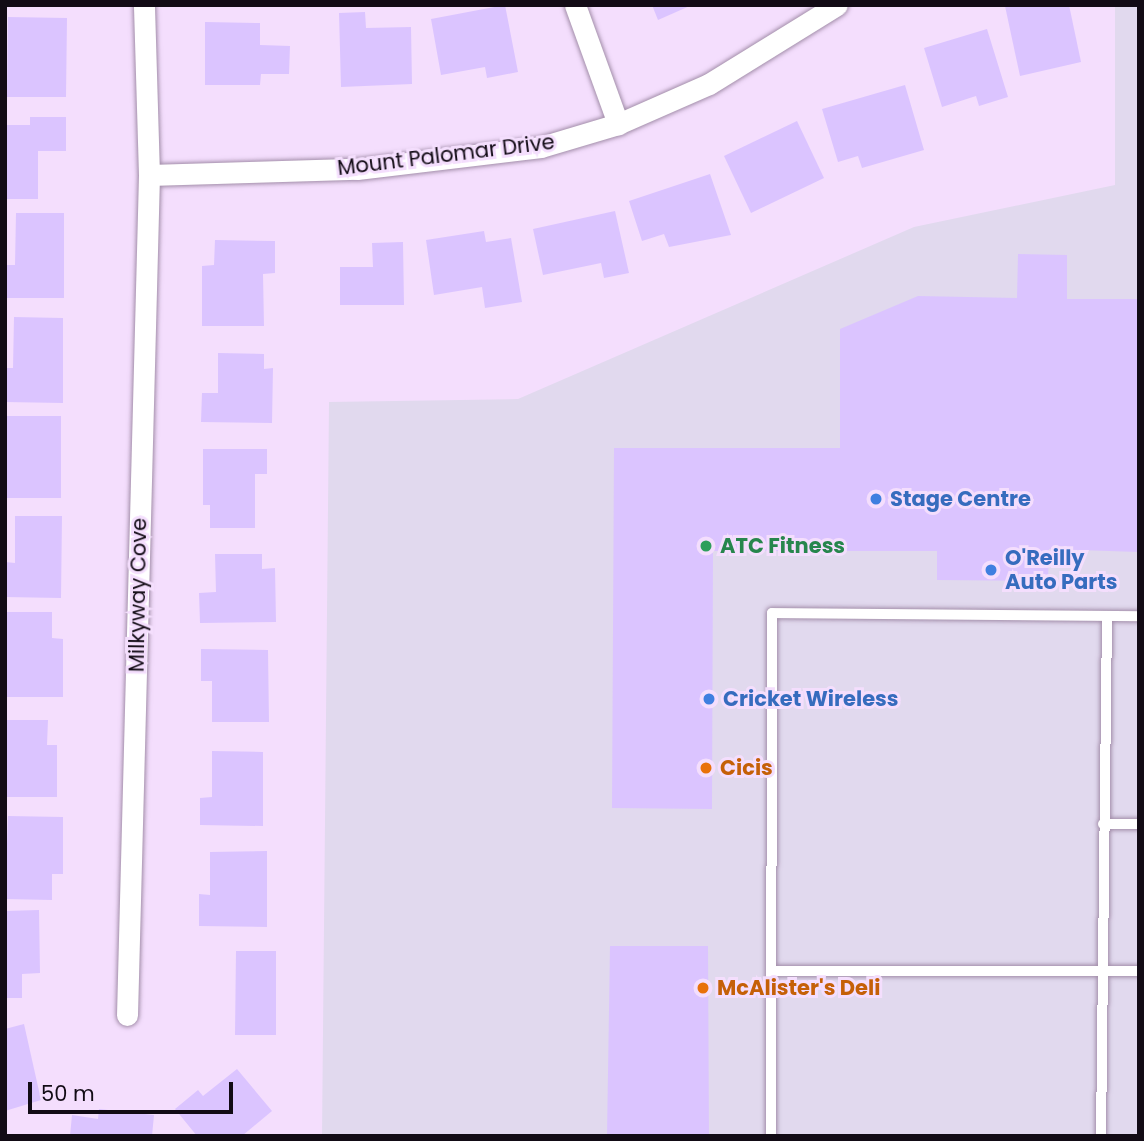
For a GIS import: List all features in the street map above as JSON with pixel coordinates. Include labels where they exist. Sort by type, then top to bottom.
[{"type":"street","name":"Milkyway Cove","points":[[127,1015],[149,175],[144,5]]},
{"type":"street","points":[[575,5],[618,124]]},
{"type":"street","name":"Mount Palomar Drive","points":[[149,175],[357,169],[541,147],[618,124],[709,84],[837,5]]},
{"type":"lane","points":[[771,1136],[772,613],[1139,616]]},
{"type":"lane","points":[[1101,1136],[1107,616]]},
{"type":"lane","points":[[1103,824],[1139,824]]},
{"type":"lane","points":[[772,971],[1139,971]]},
{"type":"shaded area","points":[[1115,5],[1139,5],[1139,1136],[322,1136],[329,402],[518,399],[914,227],[1115,185]]},
{"type":"building","points":[[505,5],[518,72],[487,78],[485,67],[441,75],[431,19]]},
{"type":"building","points":[[652,5],[692,5],[658,20]]},
{"type":"building","points":[[1069,5],[1081,62],[1020,76],[1005,6]]},
{"type":"building","points":[[365,12],[366,28],[411,27],[412,84],[341,87],[339,13]]},
{"type":"building","points":[[8,17],[67,18],[66,97],[7,97]]},
{"type":"building","points":[[205,22],[260,23],[260,45],[290,46],[289,74],[261,74],[260,85],[205,85]]},
{"type":"building","points":[[987,29],[1008,97],[979,106],[976,96],[942,107],[924,48]]},
{"type":"building","points":[[905,85],[924,150],[862,168],[858,156],[838,162],[822,109]]},
{"type":"building","points":[[30,117],[66,117],[66,151],[38,151],[38,199],[5,199],[5,125],[30,125]]},
{"type":"building","points":[[797,121],[824,178],[751,213],[724,156]]},
{"type":"building","points":[[710,174],[731,235],[669,247],[664,234],[642,241],[629,201]]},
{"type":"building","points":[[615,211],[629,273],[604,278],[601,263],[543,275],[533,229]]},
{"type":"building","points":[[16,213],[64,213],[64,298],[5,298],[5,265],[15,265]]},
{"type":"building","points":[[484,231],[486,242],[511,238],[522,302],[485,308],[482,287],[434,295],[426,240]]},
{"type":"building","points":[[215,240],[275,241],[275,273],[263,274],[264,326],[202,326],[202,266],[214,265]]},
{"type":"building","points":[[403,242],[404,305],[340,305],[340,267],[373,267],[372,243]]},
{"type":"building","name":"Stage Centre","points":[[1018,254],[1067,255],[1067,299],[1139,299],[1139,552],[1049,549],[1048,581],[937,580],[937,551],[713,551],[712,809],[612,808],[614,448],[840,448],[840,329],[918,296],[1017,298]]},
{"type":"building","points":[[14,317],[63,318],[63,403],[5,402],[5,368],[13,368]]},
{"type":"building","points":[[218,353],[264,354],[264,369],[273,368],[272,423],[201,422],[202,393],[218,393]]},
{"type":"building","points":[[5,416],[61,416],[61,498],[5,498]]},
{"type":"building","points":[[203,449],[267,449],[267,474],[255,474],[255,528],[210,528],[210,505],[203,505]]},
{"type":"building","points":[[15,516],[62,516],[61,598],[5,597],[5,562],[15,563]]},
{"type":"building","points":[[215,554],[262,554],[262,569],[275,568],[276,622],[200,623],[199,593],[216,592]]},
{"type":"building","points":[[5,612],[52,612],[52,638],[63,639],[63,697],[7,697]]},
{"type":"building","points":[[201,649],[268,650],[269,722],[212,722],[212,681],[201,681]]},
{"type":"building","points":[[5,720],[48,720],[47,745],[57,745],[57,797],[5,797]]},
{"type":"building","points":[[212,751],[263,752],[263,826],[200,825],[200,798],[212,797]]},
{"type":"building","points":[[8,816],[63,817],[63,874],[52,874],[52,900],[5,899]]},
{"type":"building","points":[[267,851],[267,927],[199,926],[199,894],[210,895],[210,852]]},
{"type":"building","points":[[39,910],[40,973],[22,974],[22,998],[5,998],[5,911]]},
{"type":"building","points":[[610,946],[708,946],[709,1136],[607,1136]]},
{"type":"building","points":[[236,951],[276,951],[276,1035],[235,1035]]},
{"type":"building","points":[[24,1024],[41,1100],[5,1111],[5,1029]]},
{"type":"building","points":[[237,1069],[272,1111],[242,1136],[197,1136],[175,1109],[198,1090],[203,1096]]},
{"type":"building","points":[[99,1109],[154,1115],[152,1136],[70,1136],[72,1115],[98,1119]]},
{"type":"place","name":"Stage Centre","points":[[876,499]]},
{"type":"place","name":"ATC Fitness","points":[[706,546]]},
{"type":"place","name":"O'Reilly Auto Parts","points":[[991,570]]},
{"type":"place","name":"Cricket Wireless","points":[[709,699]]},
{"type":"place","name":"Cicis","points":[[706,768]]},
{"type":"place","name":"McAlister's Deli","points":[[703,988]]}]
